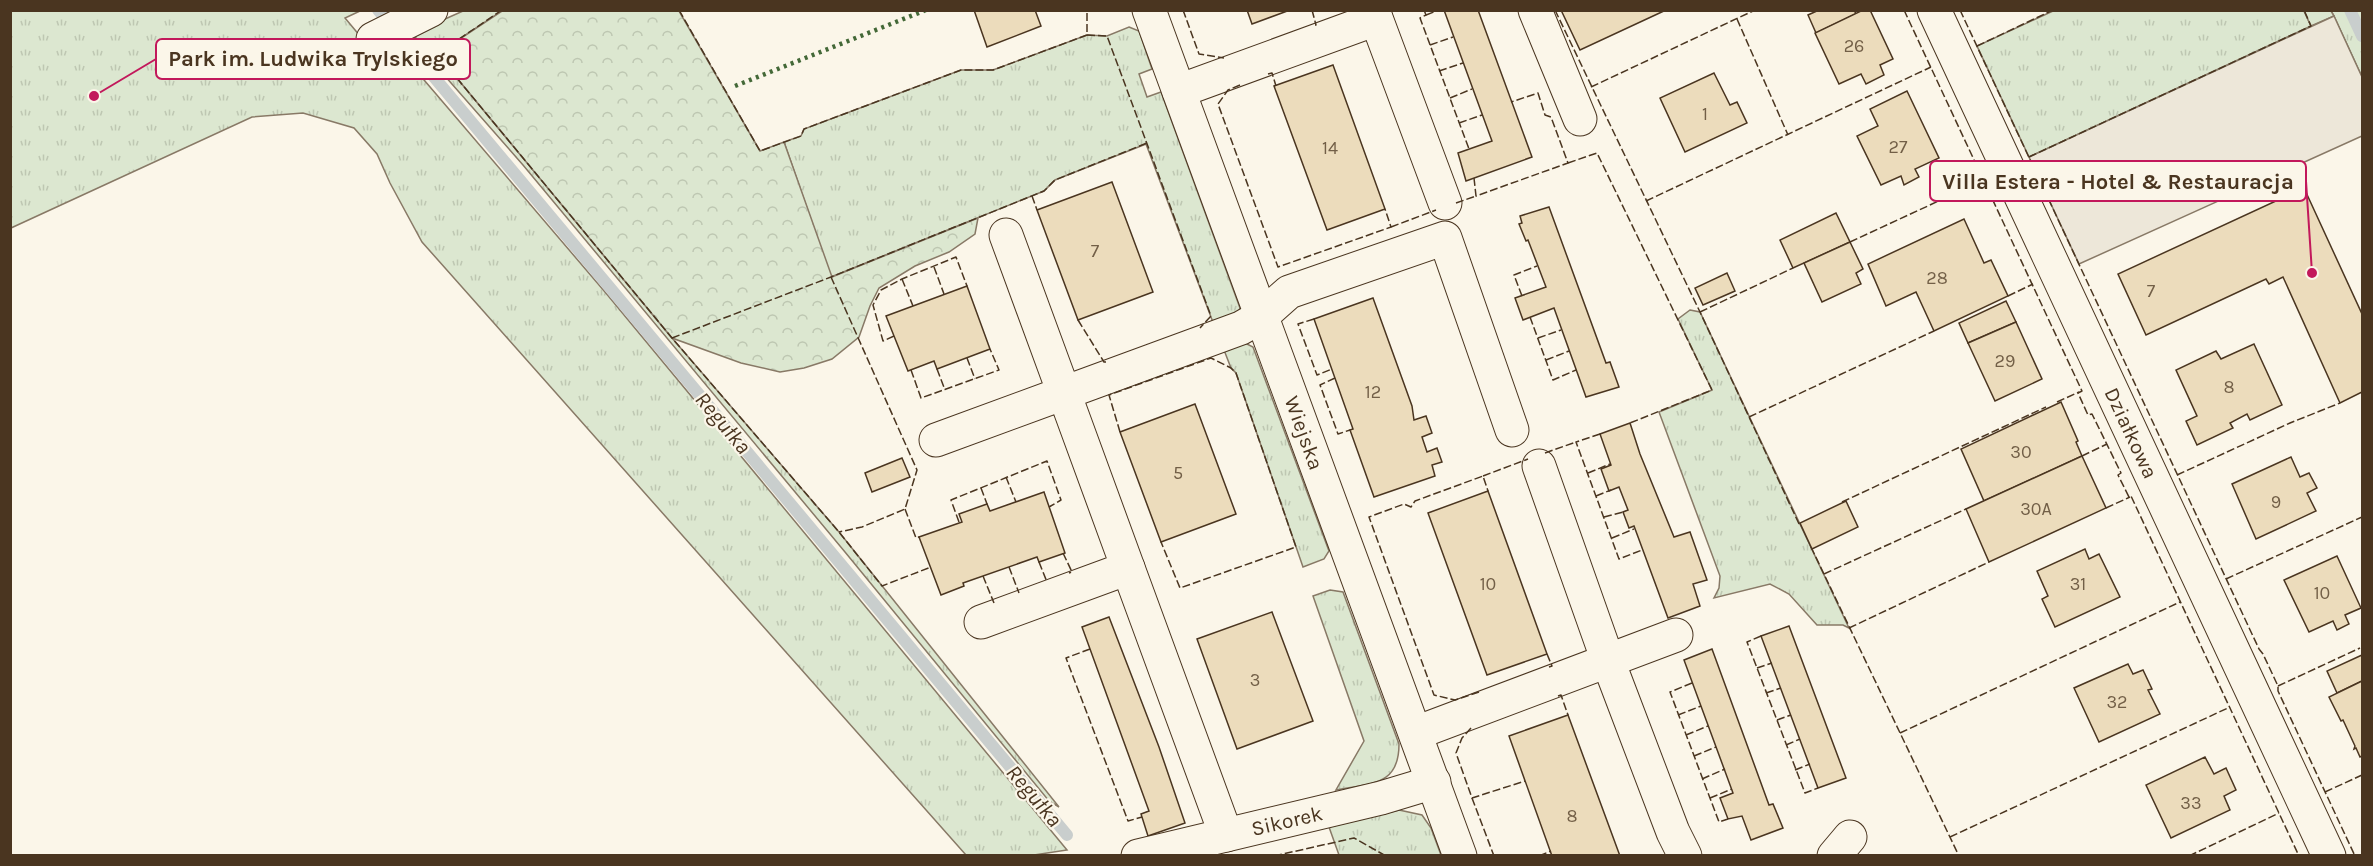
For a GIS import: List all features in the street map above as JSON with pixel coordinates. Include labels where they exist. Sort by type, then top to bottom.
[{"type":"street","name":"Wiejska","points":[[1149,10],[1460,855]]},
{"type":"street","points":[[1536,10],[1580,119]]},
{"type":"street","name":"Działkowa","points":[[1934,10],[2329,855]]},
{"type":"street","points":[[374,39],[422,15]]},
{"type":"street","points":[[1179,91],[1375,15],[1445,203]]},
{"type":"street","points":[[1006,236],[1226,836]]},
{"type":"street","points":[[936,440],[1241,328],[1262,316],[1289,291],[1445,238],[1512,430]]},
{"type":"street","points":[[1539,465],[1608,661],[1669,822],[1685,855]]},
{"type":"street","points":[[981,622],[1128,568]]},
{"type":"street","points":[[1416,733],[1676,635]]},
{"type":"street","name":"Sikorek","points":[[1138,855],[1381,798],[1434,782]]},
{"type":"green space","points":[[10,11],[360,11],[345,18],[376,55],[395,46],[605,292],[1067,850],[1034,855],[966,855],[422,242],[377,154],[354,128],[303,113],[252,117],[11,228]]},
{"type":"green space","points":[[463,11],[502,11],[437,54],[672,338],[839,532],[1059,807],[1049,801],[523,165],[430,59],[414,35]]},
{"type":"green space","points":[[502,11],[679,11],[760,151],[784,142],[832,277],[978,218],[975,234],[949,252],[915,266],[879,288],[859,337],[832,359],[804,368],[780,372],[741,363],[672,338],[437,54]]},
{"type":"green space","points":[[2053,11],[2304,11],[2311,26],[2029,157],[1977,46]]},
{"type":"green space","points":[[2304,11],[2331,11],[2334,16],[2311,26]]},
{"type":"green space","points":[[2331,11],[2362,11],[2362,77],[2334,16]]},
{"type":"green space","points":[[1129,27],[1139,31],[1152,69],[1139,74],[1147,97],[1161,92],[1240,308],[1236,318],[1214,325],[1146,144],[1055,180],[1044,191],[831,277],[784,142],[801,136],[804,129],[961,70],[993,70],[1087,35],[1107,36]]},
{"type":"green space","points":[[1690,310],[1700,312],[1849,628],[1843,625],[1817,625],[1789,594],[1770,584],[1714,598],[1719,588],[1720,576],[1659,412],[1712,390],[1678,319]]},
{"type":"green space","points":[[1245,343],[1253,347],[1329,551],[1324,559],[1303,567],[1236,373],[1231,368],[1224,350]]},
{"type":"green space","points":[[1330,590],[1343,592],[1399,744],[1398,758],[1388,776],[1371,784],[1336,790],[1364,741],[1313,596]]},
{"type":"green space","points":[[1399,810],[1422,815],[1431,828],[1441,855],[1339,855],[1329,827]]},
{"type":"shaded area","points":[[2334,16],[2362,77],[2362,136],[2079,264],[2029,157]]},
{"type":"building","points":[[974,10],[1035,10],[1041,26],[987,47]]},
{"type":"building","points":[[1247,10],[1290,10],[1252,24]]},
{"type":"building","points":[[1444,10],[1478,10],[1532,157],[1466,181],[1458,153],[1492,141]]},
{"type":"building","points":[[1561,10],[1666,10],[1580,50]]},
{"type":"building","points":[[1819,10],[1854,10],[1856,14],[1816,33],[1808,15]]},
{"type":"building","points":[[1863,10],[1870,10],[1893,59],[1880,65],[1884,75],[1866,84],[1861,74],[1839,84],[1815,33]]},
{"type":"building","points":[[1333,65],[1385,209],[1327,230],[1274,86]]},
{"type":"building","points":[[1714,73],[1730,105],[1737,102],[1747,123],[1685,152],[1660,98]]},
{"type":"building","points":[[1907,91],[1939,158],[1915,169],[1919,177],[1904,185],[1901,176],[1881,185],[1857,136],[1878,126],[1870,109]]},
{"type":"building","points":[[1112,182],[1153,292],[1078,320],[1037,210]]},
{"type":"building","points":[[2304,188],[2362,314],[2362,392],[2340,403],[2283,277],[2269,284],[2266,279],[2146,335],[2118,274]]},
{"type":"building","points":[[1549,207],[1606,363],[1610,362],[1619,387],[1586,397],[1554,308],[1523,320],[1515,298],[1546,287],[1528,240],[1526,241],[1519,224],[1522,223],[1520,216]]},
{"type":"building","points":[[1836,213],[1850,242],[1793,268],[1780,240]]},
{"type":"building","points":[[1964,219],[1984,263],[1991,260],[2008,296],[1934,331],[1916,292],[1886,306],[1868,264]]},
{"type":"building","points":[[1850,242],[1863,269],[1856,273],[1861,284],[1822,302],[1804,263]]},
{"type":"building","points":[[1727,273],[1735,291],[1703,305],[1695,288]]},
{"type":"building","points":[[967,286],[990,349],[937,369],[934,361],[908,371],[886,316]]},
{"type":"building","points":[[1373,298],[1412,406],[1414,420],[1426,416],[1432,433],[1422,437],[1427,452],[1437,448],[1442,462],[1432,465],[1435,476],[1374,497],[1350,430],[1353,429],[1314,319]]},
{"type":"building","points":[[2006,301],[2016,322],[1968,343],[1959,323]]},
{"type":"building","points":[[2016,322],[2042,379],[1995,401],[1968,343]]},
{"type":"building","points":[[2254,344],[2282,405],[2250,420],[2247,414],[2230,423],[2233,428],[2197,445],[2186,421],[2197,416],[2176,370],[2216,351],[2221,359]]},
{"type":"building","points":[[2061,402],[2082,456],[1984,501],[1961,449]]},
{"type":"building","points":[[1195,404],[1236,514],[1161,542],[1120,432]]},
{"type":"building","points":[[1630,423],[1640,454],[1674,537],[1690,532],[1707,580],[1693,584],[1700,606],[1668,618],[1634,526],[1629,528],[1623,512],[1628,510],[1619,487],[1609,491],[1601,469],[1611,465],[1600,434]]},
{"type":"building","points":[[2082,456],[2106,508],[1989,562],[1966,509]]},
{"type":"building","points":[[2291,457],[2300,477],[2309,473],[2317,488],[2307,493],[2316,511],[2256,539],[2232,484]]},
{"type":"building","points":[[902,458],[910,477],[872,492],[865,473]]},
{"type":"building","points":[[1488,491],[1547,654],[1487,675],[1428,513]]},
{"type":"building","points":[[1044,492],[1065,553],[1039,562],[1037,557],[963,583],[964,586],[941,595],[919,537],[962,522],[959,514],[987,504],[990,511]]},
{"type":"building","points":[[1846,501],[1858,527],[1812,549],[1800,523]]},
{"type":"building","points":[[2085,549],[2089,559],[2099,554],[2120,597],[2055,627],[2042,599],[2048,596],[2037,571]]},
{"type":"building","points":[[2337,556],[2361,608],[2345,615],[2349,624],[2337,630],[2333,621],[2309,632],[2284,580]]},
{"type":"building","points":[[1272,612],[1313,721],[1237,749],[1197,639]]},
{"type":"building","points":[[1109,617],[1159,747],[1185,823],[1148,836],[1141,814],[1149,811],[1082,627]]},
{"type":"building","points":[[1789,626],[1846,778],[1818,788],[1761,636]]},
{"type":"building","points":[[1712,649],[1769,805],[1773,804],[1783,828],[1751,840],[1742,816],[1728,819],[1720,798],[1733,793],[1684,660]]},
{"type":"building","points":[[2362,655],[2362,681],[2337,693],[2327,671]]},
{"type":"building","points":[[2128,664],[2133,674],[2143,670],[2152,689],[2148,690],[2160,714],[2099,742],[2074,688]]},
{"type":"building","points":[[2362,681],[2362,756],[2360,757],[2356,748],[2354,749],[2355,746],[2343,720],[2341,721],[2329,697]]},
{"type":"building","points":[[1568,715],[1620,856],[1552,856],[1509,736]]},
{"type":"building","points":[[2205,757],[2214,774],[2226,768],[2236,790],[2224,796],[2230,810],[2171,838],[2146,785]]},
{"type":"waterway","name":"Regułka","points":[[378,10],[1067,835]]},
{"type":"waterway","points":[[2350,10],[2362,36]]},
{"type":"hedge","points":[[735,86],[926,10]]},
{"type":"fence","points":[[502,10],[437,54],[672,338],[839,532],[882,586],[931,567]]},
{"type":"fence","points":[[679,10],[760,151],[801,136],[804,129],[961,70],[993,70],[1087,35],[1087,12],[1091,10]]},
{"type":"fence","points":[[1183,10],[1199,54],[1224,58]]},
{"type":"fence","points":[[1312,10],[1315,25]]},
{"type":"fence","points":[[1424,10],[1426,15],[1420,18],[1469,149]]},
{"type":"fence","points":[[1426,15],[1439,10]]},
{"type":"fence","points":[[1555,10],[1800,526]]},
{"type":"fence","points":[[1591,87],[1755,10]]},
{"type":"fence","points":[[1904,10],[2082,391],[2078,393],[2088,415],[2092,414],[2121,473],[2118,475],[2129,497],[2131,496],[2299,856]]},
{"type":"fence","points":[[1960,10],[2278,686],[2278,691],[2355,856]]},
{"type":"fence","points":[[1977,46],[2053,10]]},
{"type":"fence","points":[[2029,157],[2311,26],[2304,10]]},
{"type":"fence","points":[[1737,19],[1788,135]]},
{"type":"fence","points":[[1087,35],[1107,36],[1211,316],[1200,328]]},
{"type":"fence","points":[[1430,45],[1453,37]]},
{"type":"fence","points":[[1439,71],[1463,63]]},
{"type":"fence","points":[[1646,201],[1931,67]]},
{"type":"fence","points":[[1268,74],[1272,73],[1276,86]]},
{"type":"fence","points":[[1240,85],[1228,90],[1218,104],[1278,267],[1391,227],[1385,209]]},
{"type":"fence","points":[[1450,98],[1472,89]]},
{"type":"fence","points":[[1474,178],[1476,196],[1568,163],[1551,117],[1545,115],[1538,93],[1511,102]]},
{"type":"fence","points":[[1459,123],[1482,115]]},
{"type":"fence","points":[[672,338],[1044,191],[1055,180],[1147,143]]},
{"type":"fence","points":[[1568,163],[1597,153],[1712,390],[1630,423]]},
{"type":"fence","points":[[1850,242],[1984,180]]},
{"type":"fence","points":[[1032,196],[1037,210]]},
{"type":"fence","points":[[1456,203],[1476,196]]},
{"type":"fence","points":[[1391,227],[1436,210]]},
{"type":"fence","points":[[894,336],[883,341],[873,305],[881,290],[956,257],[967,286]]},
{"type":"fence","points":[[1522,296],[1514,275],[1537,266]]},
{"type":"fence","points":[[934,267],[944,294]]},
{"type":"fence","points":[[1700,312],[1793,268]]},
{"type":"fence","points":[[831,277],[917,470],[905,509],[862,527],[839,532]]},
{"type":"fence","points":[[902,279],[913,306]]},
{"type":"fence","points":[[2008,296],[2033,284]]},
{"type":"fence","points":[[1530,317],[1553,380],[1576,370]]},
{"type":"fence","points":[[1314,319],[1298,324],[1317,375],[1332,369]]},
{"type":"fence","points":[[1078,320],[1106,362]]},
{"type":"fence","points":[[1538,338],[1561,330]]},
{"type":"fence","points":[[1749,417],[1934,331]]},
{"type":"fence","points":[[911,370],[921,398],[999,370],[990,349]]},
{"type":"fence","points":[[1546,360],[1569,351]]},
{"type":"fence","points":[[967,358],[975,379]]},
{"type":"fence","points":[[1120,432],[1109,395],[1211,358],[1231,368],[1236,373],[1296,547],[1180,588],[1161,542]]},
{"type":"fence","points":[[937,369],[945,390]]},
{"type":"fence","points":[[1335,378],[1320,385],[1338,434],[1350,430]]},
{"type":"fence","points":[[2057,402],[2079,392]]},
{"type":"fence","points":[[2177,475],[2290,423],[2340,403]]},
{"type":"fence","points":[[1842,502],[2046,407]]},
{"type":"fence","points":[[1600,434],[1576,442],[1619,559],[1642,550]]},
{"type":"fence","points":[[1545,453],[1576,442]]},
{"type":"fence","points":[[2082,456],[2107,444]]},
{"type":"fence","points":[[1483,476],[1528,459]]},
{"type":"fence","points":[[959,522],[951,500],[1047,461],[1061,500],[1049,507]]},
{"type":"fence","points":[[1588,473],[1610,464]]},
{"type":"fence","points":[[1479,692],[1455,700],[1434,695],[1369,517],[1404,504],[1411,507],[1415,501],[1483,476],[1488,491]]},
{"type":"fence","points":[[1006,477],[1016,502]]},
{"type":"fence","points":[[981,488],[987,504]]},
{"type":"fence","points":[[1596,496],[1611,490]]},
{"type":"fence","points":[[2106,508],[2130,497]]},
{"type":"fence","points":[[905,509],[916,538],[919,537]]},
{"type":"fence","points":[[1824,574],[1966,509]]},
{"type":"fence","points":[[1604,517],[1623,512]]},
{"type":"fence","points":[[2226,579],[2362,517]]},
{"type":"fence","points":[[1612,538],[1634,529]]},
{"type":"fence","points":[[1811,547],[1959,856]]},
{"type":"fence","points":[[1063,553],[1072,572],[1069,573]]},
{"type":"fence","points":[[1039,562],[1047,582]]},
{"type":"fence","points":[[1849,628],[1989,562]]},
{"type":"fence","points":[[1009,567],[1019,593]]},
{"type":"fence","points":[[983,576],[994,603]]},
{"type":"fence","points":[[1900,733],[2180,602]]},
{"type":"fence","points":[[1761,636],[1747,642],[1805,793],[1818,788]]},
{"type":"fence","points":[[2278,686],[2360,648]]},
{"type":"fence","points":[[1090,649],[1066,658],[1128,821],[1142,817]]},
{"type":"fence","points":[[1547,654],[1552,666],[1549,667]]},
{"type":"fence","points":[[1757,668],[1772,663]]},
{"type":"fence","points":[[1692,683],[1670,692],[1719,822],[1728,819]]},
{"type":"fence","points":[[1766,693],[1781,688]]},
{"type":"fence","points":[[1558,696],[1561,695],[1568,715]]},
{"type":"fence","points":[[1678,715],[1701,706]]},
{"type":"fence","points":[[1950,837],[2230,707]]},
{"type":"fence","points":[[1777,720],[1791,715]]},
{"type":"fence","points":[[1686,735],[1708,726]]},
{"type":"fence","points":[[1471,728],[1462,738],[1456,753],[1472,798],[1525,781]]},
{"type":"fence","points":[[1786,745],[1800,739]]},
{"type":"fence","points":[[1694,756],[1716,747]]},
{"type":"fence","points":[[1795,770],[1810,764]]},
{"type":"fence","points":[[1702,779],[1725,769]]},
{"type":"fence","points":[[2325,792],[2362,775]]},
{"type":"fence","points":[[1710,798],[1732,789]]},
{"type":"fence","points":[[1472,798],[1494,856]]},
{"type":"fence","points":[[2189,856],[2279,813]]},
{"type":"fence","points":[[1274,856],[1354,838],[1386,856]]},
{"type":"fence","points":[[1539,856],[1551,851]]},
{"type":"place","name":"Park im. Ludwika Trylskiego","points":[[94,96]]},
{"type":"place","name":"Villa Estera - Hotel & Restauracja","points":[[2312,273]]}]
